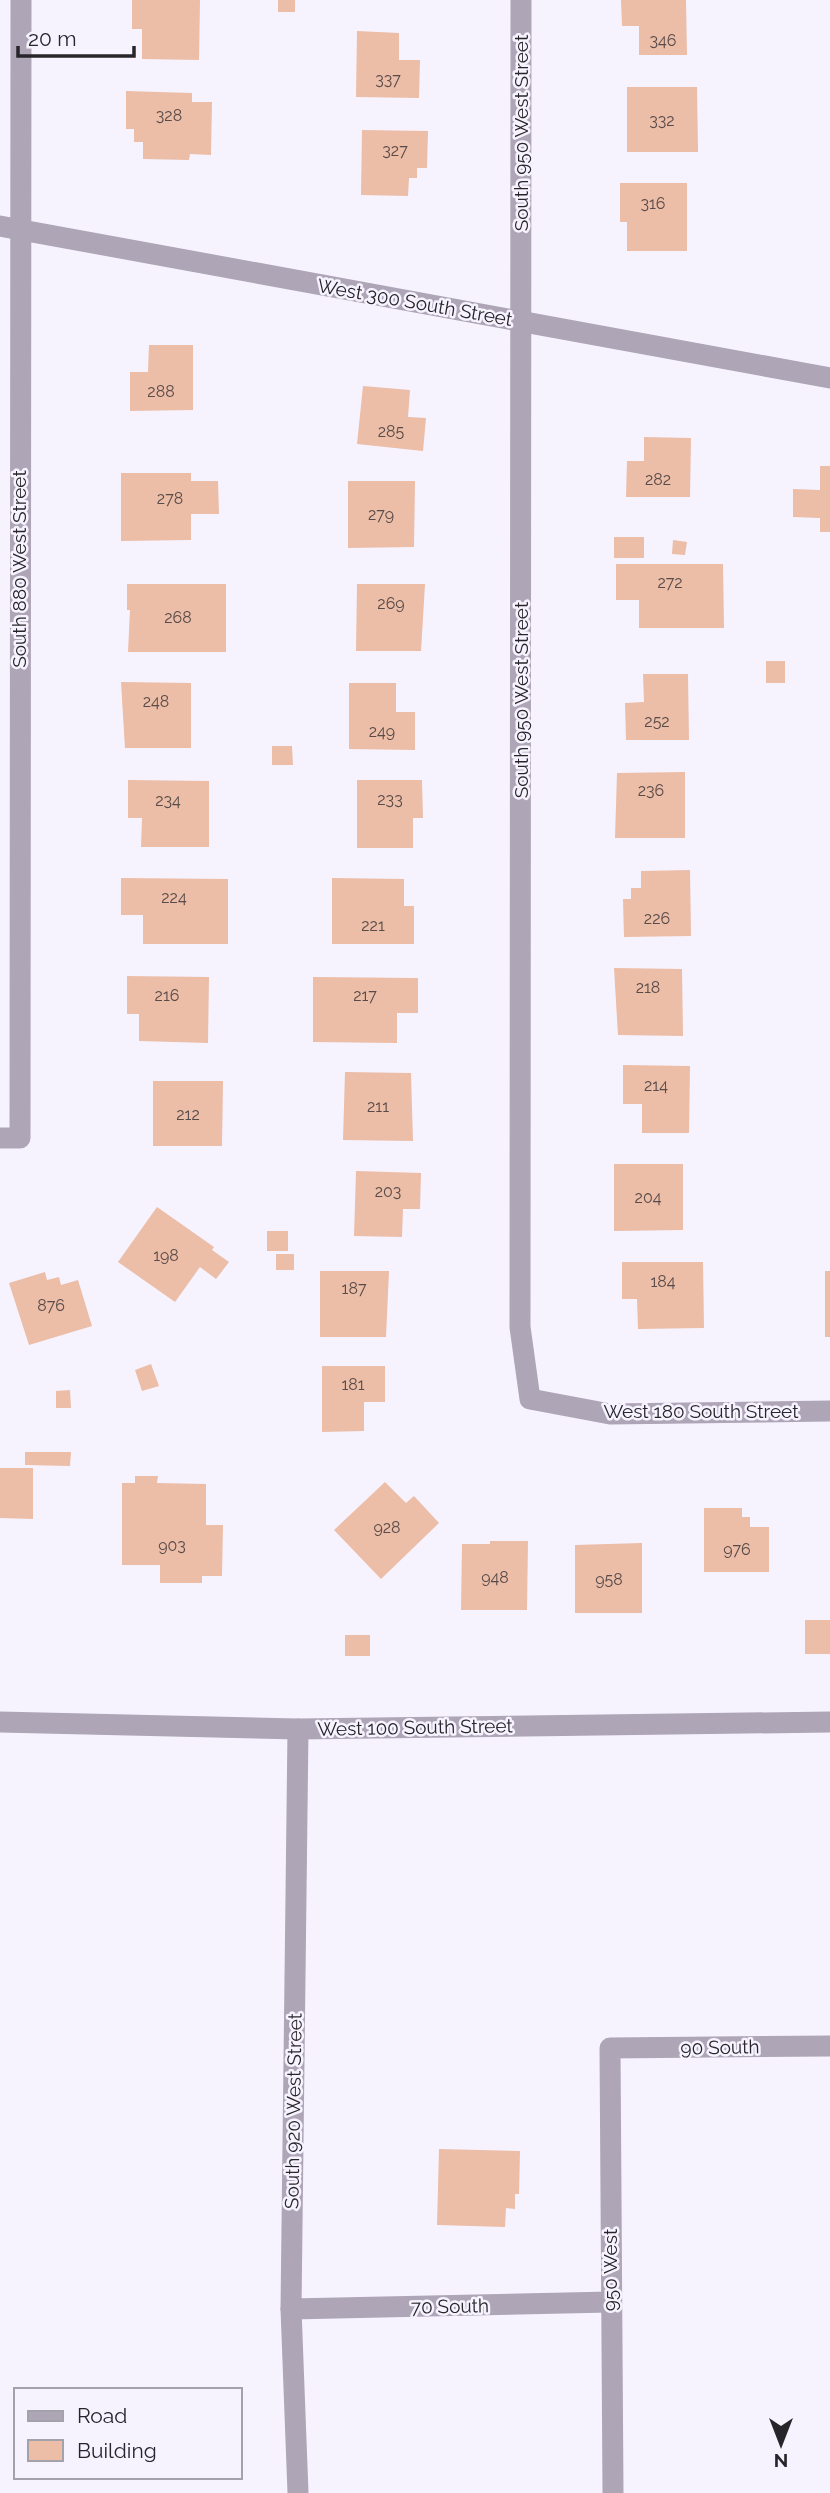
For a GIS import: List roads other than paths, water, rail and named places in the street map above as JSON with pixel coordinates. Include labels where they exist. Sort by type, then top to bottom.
[{"type":"street","name":"South 880 West Street","points":[[10,1138],[9,228],[21,0]]},
{"type":"street","name":"South 950 West Street","points":[[521,0],[520,1327],[530,1399]]},
{"type":"street","name":"West 300 South Street","points":[[9,228],[830,377]]},
{"type":"street","name":"West 180 South Street","points":[[530,1399],[610,1414],[830,1411]]},
{"type":"street","name":"West 100 South Street","points":[[0,1722],[298,1728],[830,1722]]},
{"type":"street","name":"South 920 West Street","points":[[298,1728],[290,2309],[298,2493]]},
{"type":"street","name":"90 South","points":[[610,2048],[830,2046]]},
{"type":"street","name":"950 West","points":[[610,2048],[613,2493]]},
{"type":"street","name":"70 South","points":[[290,2309],[610,2302]]}]
